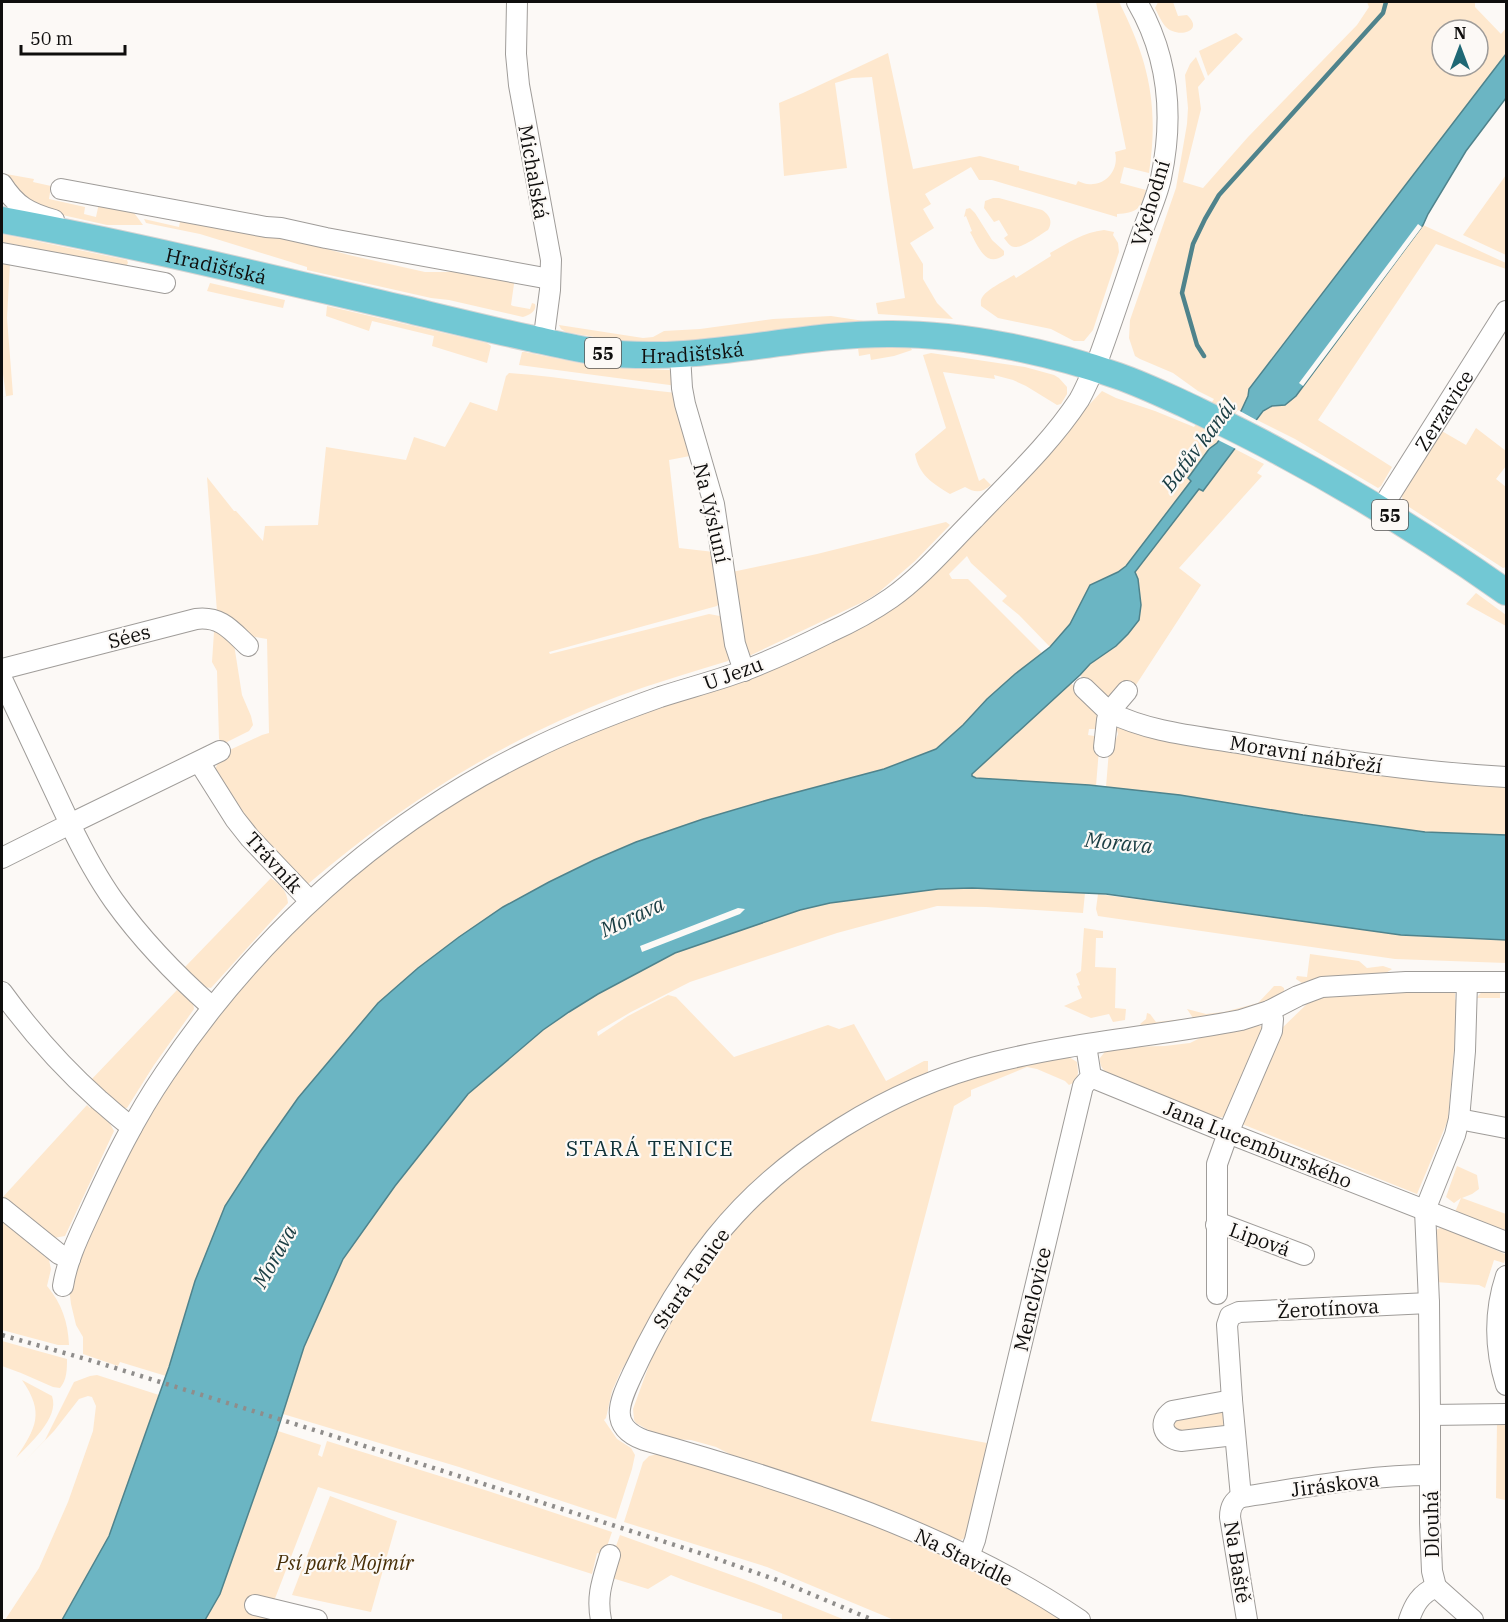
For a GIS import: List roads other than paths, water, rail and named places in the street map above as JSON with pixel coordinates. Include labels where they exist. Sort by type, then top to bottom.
[{"type":"main road","name":"Hradišťská","points":[[4,220],[132,246],[597,352],[638,356],[680,355],[854,335],[899,334],[994,344],[1044,354],[1095,368],[1145,386],[1268,446],[1381,509]]},
{"type":"main road","name":"55","points":[[1381,509],[1506,592]]},
{"type":"street","name":"Michalská","points":[[517,2],[516,54],[519,86],[549,252],[550,279],[542,341]]},
{"type":"street","name":"Východní","points":[[1095,368],[1161,180],[1166,146],[1167,86],[1157,47],[1137,2]]},
{"type":"street","points":[[2,184],[15,201],[28,211],[53,220],[91,228],[132,246]]},
{"type":"street","points":[[61,189],[550,279]]},
{"type":"street","name":"Hradišťská","points":[[132,246],[137,277]]},
{"type":"street","name":"Hradišťská","points":[[2,253],[165,284]]},
{"type":"street","name":"Zerzavice","points":[[1381,509],[1506,311]]},
{"type":"street","name":"Na Výsluní","points":[[680,355],[685,404],[714,504],[735,644],[744,670]]},
{"type":"street","name":"U Jezu","points":[[310,901],[370,850],[411,820],[476,779],[515,758],[603,718],[780,656],[866,615],[899,592],[965,528],[1053,434],[1080,397],[1095,368]]},
{"type":"street","name":"Sées","points":[[2,669],[201,618],[212,619],[225,625],[248,646]]},
{"type":"street","points":[[2,679],[91,865],[127,917],[178,975],[212,1007]]},
{"type":"street","name":"Moravní nábřeží","points":[[1084,688],[1109,712],[1121,718],[1174,733],[1395,768],[1506,777]]},
{"type":"street","points":[[1104,747],[1109,712],[1127,691]]},
{"type":"street","points":[[2,858],[220,751]]},
{"type":"street","name":"Trávník","points":[[63,1286],[70,1259],[99,1191],[152,1092],[212,1007],[254,957],[310,901],[250,838],[235,819],[199,762]]},
{"type":"street","points":[[1091,1077],[1086,1045],[1241,1020],[1269,1011],[1322,987],[1406,982],[1506,982]]},
{"type":"street","points":[[1425,1210],[1455,1135],[1459,1119],[1465,1051],[1467,983]]},
{"type":"street","points":[[2,992],[29,1029],[63,1066],[132,1127]]},
{"type":"street","name":"Lipová","points":[[1217,1294],[1217,1164],[1272,1031],[1269,1011]]},
{"type":"street","name":"Stará Tenice","points":[[843,1504],[644,1440],[626,1430],[621,1422],[621,1404],[648,1341],[681,1287],[717,1236],[757,1193],[793,1162],[831,1135],[904,1093],[941,1078],[1016,1057],[1086,1045]]},
{"type":"street","name":"Jana Lucemburského","points":[[1091,1077],[1506,1242]]},
{"type":"street","name":"Menclovice","points":[[969,1556],[975,1540],[1083,1086],[1091,1077]]},
{"type":"street","points":[[1459,1119],[1506,1128]]},
{"type":"street","points":[[2,1208],[59,1254],[70,1259]]},
{"type":"street","name":"Dlouhá","points":[[1425,1210],[1429,1303],[1430,1523],[1432,1571],[1436,1587]]},
{"type":"street","name":"Lipová","points":[[1216,1225],[1222,1224],[1304,1255]]},
{"type":"street","points":[[1506,1276],[1498,1310],[1497,1328],[1500,1364],[1506,1385]]},
{"type":"street","name":"Žerotínova","points":[[1230,1316],[1239,1311],[1429,1303]]},
{"type":"street","name":"Na Baště","points":[[1230,1316],[1227,1325],[1241,1497],[1231,1508],[1230,1517],[1247,1620]]},
{"type":"street","points":[[1232,1400],[1172,1411],[1164,1420],[1164,1431],[1173,1440],[1180,1441],[1235,1435]]},
{"type":"street","points":[[1430,1414],[1506,1414]]},
{"type":"street","name":"Jiráskova","points":[[1241,1497],[1344,1482],[1430,1475]]},
{"type":"street","name":"Na Stavidle","points":[[843,1504],[969,1556],[1044,1597],[1080,1620]]},
{"type":"street","points":[[601,1620],[598,1604],[599,1592],[610,1555]]},
{"type":"street","points":[[1409,1620],[1421,1597],[1436,1587],[1473,1620]]},
{"type":"street","points":[[255,1605],[317,1620]]},
{"type":"water","name":"Morava","points":[[1506,54],[1506,98],[1466,151],[1423,225],[1296,396],[1285,405],[1272,406],[1263,411],[1203,491],[1199,489],[1135,572],[1141,605],[1139,620],[1116,646],[1090,664],[972,776],[1180,795],[1425,832],[1506,835],[1506,940],[1401,935],[1106,894],[972,888],[938,889],[830,903],[800,910],[675,953],[569,1012],[543,1030],[468,1094],[395,1186],[343,1259],[304,1347],[276,1435],[220,1594],[205,1620],[62,1620],[109,1536],[169,1367],[195,1281],[225,1206],[298,1098],[378,1003],[418,968],[503,907],[594,860],[636,842],[703,819],[884,769],[936,749],[987,699],[1050,647],[1070,624],[1090,585],[1126,566],[1191,481],[1188,478],[1209,449],[1217,443],[1241,411],[1249,389],[1488,78],[1490,78]]},
{"type":"waterway","points":[[1204,356],[1197,345],[1182,293],[1193,244],[1205,219],[1219,195],[1383,13],[1386,2]]},
{"type":"railway","points":[[2,1335],[327,1434],[706,1555],[780,1581],[873,1620]]},
{"type":"district","name":"STARÁ TENICE","points":[[650,1148]]},
{"type":"water label","name":"Baťův kanál","points":[[1198,445]]},
{"type":"park label","name":"Psí park Mojmír","points":[[345,1562]]}]
